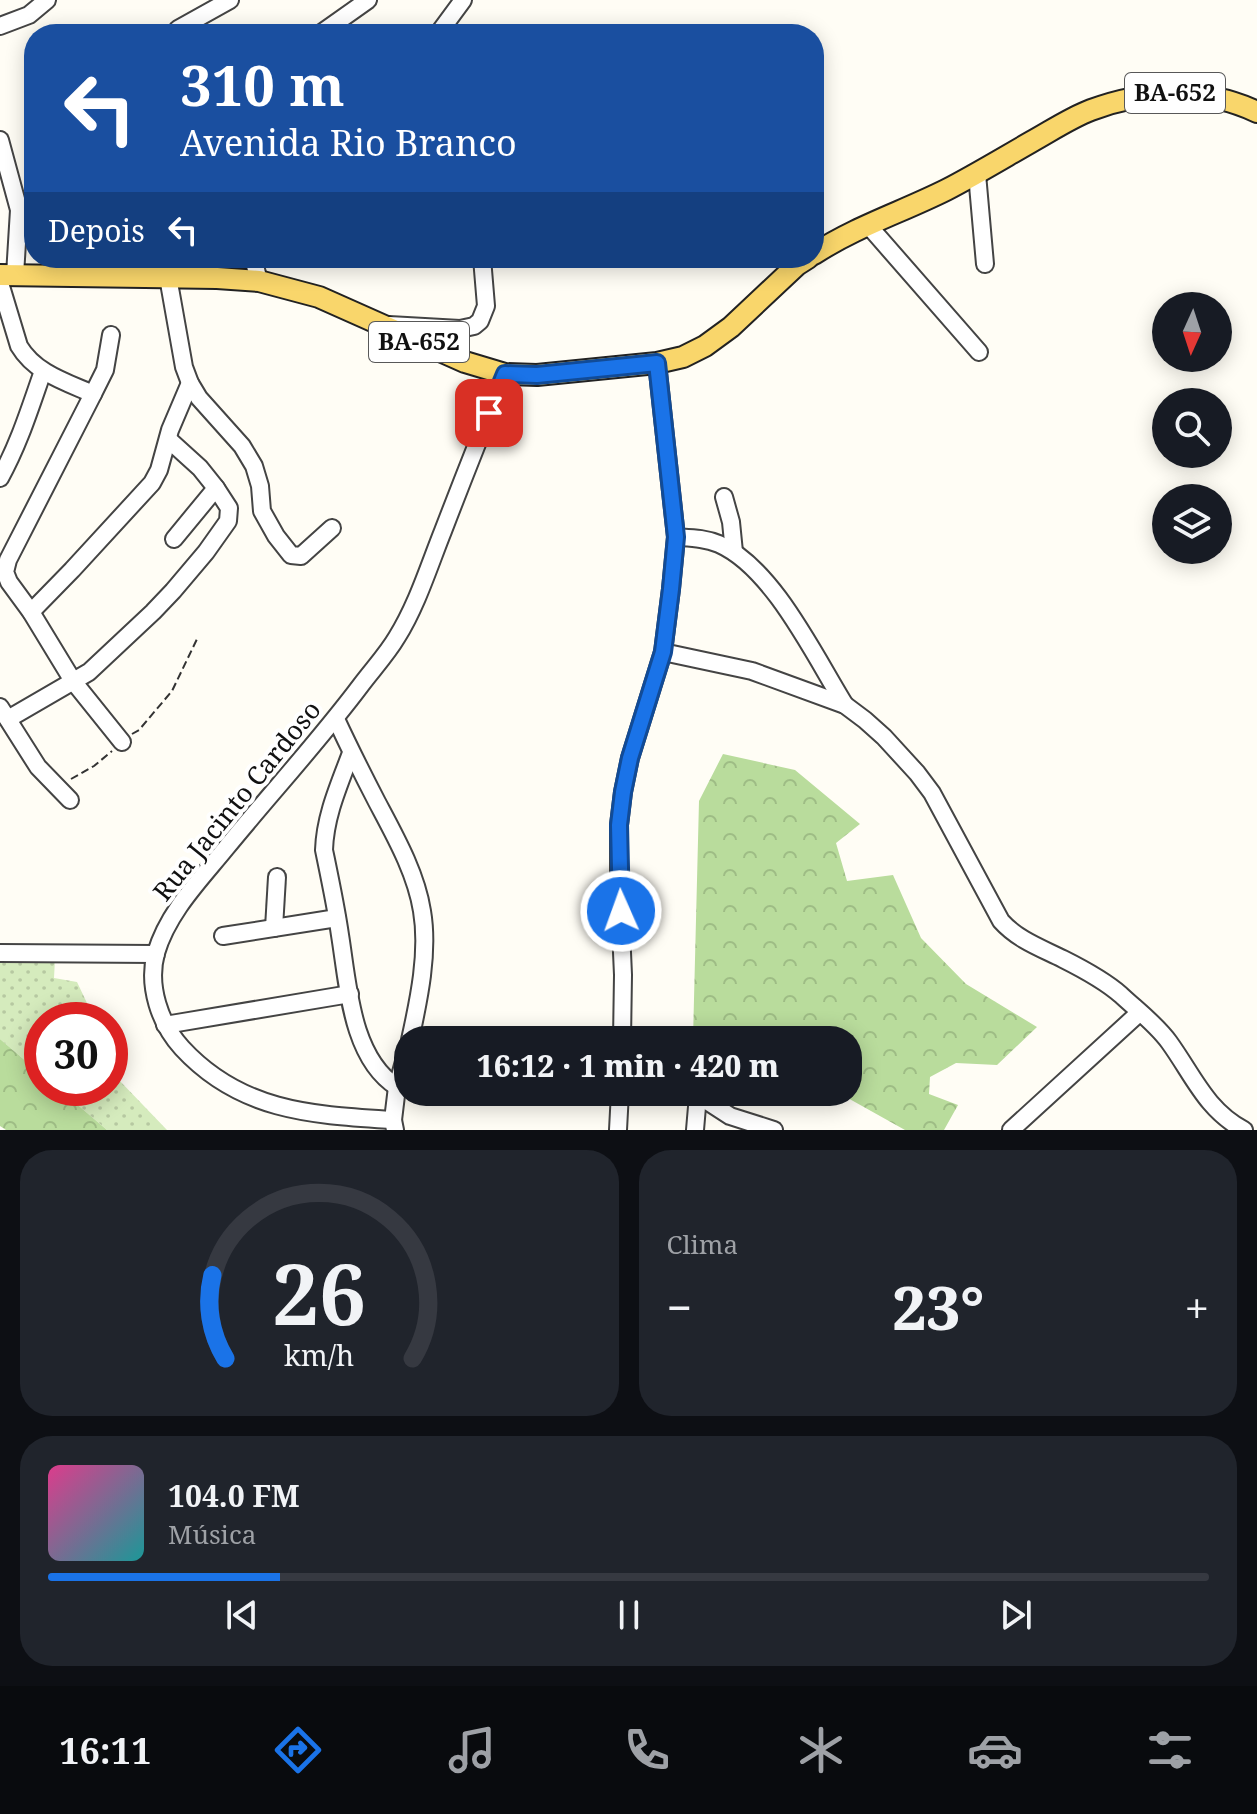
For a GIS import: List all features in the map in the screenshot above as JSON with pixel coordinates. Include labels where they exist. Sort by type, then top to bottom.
[{"type":"main road","name":"BA-652","points":[[824,249],[977,174],[1069,120],[1092,110],[1140,97],[1181,93],[1212,96],[1257,112]]},
{"type":"main road","name":"BA-652","points":[[5,277],[168,277],[259,281],[319,297],[465,362],[505,374],[537,375],[657,363],[683,357],[731,327],[794,268]]},
{"type":"street","points":[[0,26],[29,15],[47,0]]},
{"type":"street","points":[[187,24],[230,0]]},
{"type":"street","points":[[334,24],[368,0]]},
{"type":"street","points":[[445,24],[463,0]]},
{"type":"street","points":[[0,140],[5,172],[19,210],[5,277],[19,346],[29,360],[43,371],[93,394]]},
{"type":"street","points":[[977,174],[985,264]]},
{"type":"street","points":[[868,225],[979,352]]},
{"type":"street","points":[[256,268],[259,281]]},
{"type":"street","points":[[379,324],[460,329],[474,326],[480,321],[486,306],[483,268]]},
{"type":"street","points":[[168,277],[184,367],[190,383],[199,398],[233,434],[254,466],[260,486],[262,511],[276,536],[291,555],[301,556],[332,528]]},
{"type":"street","points":[[111,335],[105,370],[5,572],[73,681],[122,742]]},
{"type":"street","points":[[622,1026],[620,814],[630,758],[663,652],[676,537],[657,363]]},
{"type":"street","points":[[0,478],[11,459],[43,371]]},
{"type":"street","name":"Rua Jacinto Cardoso","points":[[394,1125],[265,1103],[235,1090],[207,1072],[165,1025],[155,983],[156,954],[171,921],[192,888],[336,719],[405,622],[505,374]]},
{"type":"street","points":[[31,612],[147,490],[159,470],[190,383]]},
{"type":"street","points":[[70,800],[38,767],[4,713],[89,672],[153,612],[225,527],[229,508],[200,468],[168,439]]},
{"type":"street","points":[[174,539],[216,488]]},
{"type":"street","points":[[724,497],[731,522],[734,552]]},
{"type":"street","points":[[676,537],[710,541],[734,552],[760,575],[784,605],[845,705],[884,737],[932,793],[1001,921],[1010,931],[1111,987],[1161,1032],[1195,1084],[1224,1119],[1244,1130]]},
{"type":"street","points":[[663,652],[735,666],[845,705]]},
{"type":"street","points":[[336,719],[402,850],[422,908],[422,971],[412,1026]]},
{"type":"street","points":[[351,753],[333,799],[324,850],[358,1030],[372,1062],[383,1077],[394,1085]]},
{"type":"street","points":[[274,928],[277,877]]},
{"type":"street","points":[[223,936],[337,918]]},
{"type":"street","points":[[0,953],[156,954]]},
{"type":"street","points":[[165,1025],[350,994]]},
{"type":"street","points":[[1011,1130],[1139,1013]]},
{"type":"street","points":[[618,1130],[619,1106]]},
{"type":"street","points":[[695,1130],[696,1106]]},
{"type":"street","points":[[715,1106],[730,1116],[774,1130]]},
{"type":"path","points":[[57,787],[94,766],[139,730],[172,691],[198,637]]},
{"type":"green space","points":[[723,754],[795,770],[860,824],[836,843],[847,881],[893,875],[921,938],[966,984],[1037,1027],[997,1065],[956,1063],[930,1077],[929,1094],[958,1105],[944,1130],[905,1130],[862,1106],[862,1026],[693,1026],[699,801]]},
{"type":"green space","points":[[0,959],[55,959],[54,978],[77,982],[86,1002],[24,1002],[24,1060],[0,1039]]},
{"type":"green space","points":[[0,1039],[24,1060],[24,1106],[79,1106],[107,1130],[6,1130],[0,1126]]},
{"type":"green space","points":[[128,1089],[167,1130],[107,1130],[79,1106],[128,1106]]},
{"type":"route","points":[[489,413],[505,374],[537,375],[657,363],[676,537],[663,652],[625,777],[619,825],[621,911]]}]
